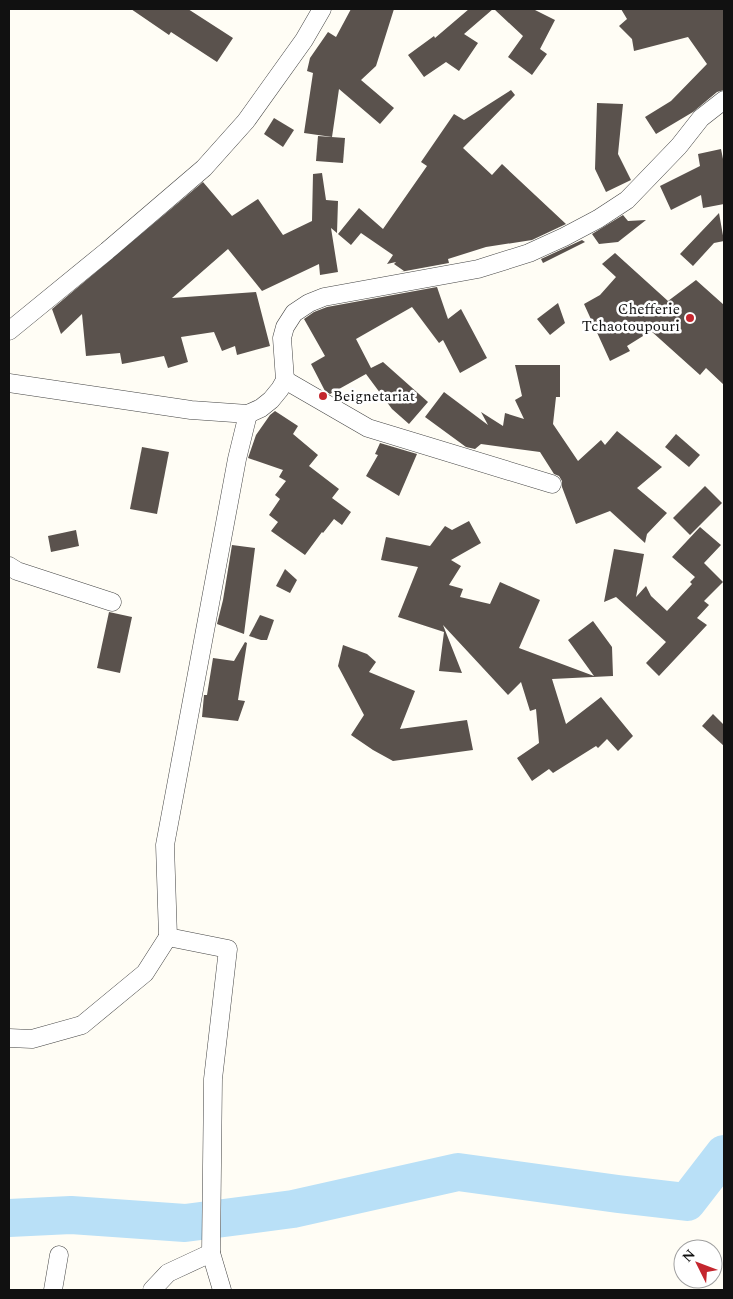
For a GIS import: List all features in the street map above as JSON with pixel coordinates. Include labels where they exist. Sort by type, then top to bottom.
[{"type":"street","points":[[9,331],[204,168],[252,114],[304,40],[322,9]]},
{"type":"street","points":[[9,383],[191,410],[248,414],[261,408],[271,400],[285,380],[282,338],[285,327],[294,313],[309,303],[324,298],[478,269],[529,253],[564,237],[598,219],[627,200],[679,146],[701,118],[724,100]]},
{"type":"street","points":[[285,380],[368,428],[552,484]]},
{"type":"street","points":[[9,1038],[32,1039],[82,1025],[145,972],[168,937],[165,845],[237,459],[248,414]]},
{"type":"street","points":[[9,566],[16,571],[112,602]]},
{"type":"street","points":[[168,937],[228,949],[213,1079],[211,1181],[211,1253],[222,1290]]},
{"type":"street","points":[[152,1290],[168,1273],[211,1253]]},
{"type":"street","points":[[53,1290],[59,1255]]},
{"type":"building","points":[[131,9],[188,9],[233,38],[217,62],[171,32],[169,35]]},
{"type":"building","points":[[351,9],[394,9],[376,66],[361,80],[394,108],[380,124],[339,89],[332,137],[304,133],[313,73],[307,71],[310,58],[328,32],[336,37]]},
{"type":"building","points":[[469,9],[493,9],[464,34],[478,43],[459,71],[446,62],[424,77],[408,55],[434,36],[435,38]]},
{"type":"building","points":[[494,9],[533,9],[555,20],[540,49],[547,54],[532,75],[508,57],[523,36]]},
{"type":"building","points":[[621,9],[724,9],[724,90],[717,92],[693,112],[656,134],[645,117],[671,101],[707,64],[688,37],[634,51],[632,39],[619,26],[627,19]]},
{"type":"building","points":[[511,90],[515,95],[463,148],[492,175],[502,164],[566,224],[532,240],[486,247],[448,259],[449,263],[400,272],[404,271],[394,264],[396,262],[387,264],[393,255],[361,233],[351,245],[338,234],[359,208],[383,229],[427,166],[421,162],[454,114],[464,120]]},
{"type":"building","points":[[597,103],[623,104],[618,154],[631,180],[606,192],[595,169]]},
{"type":"building","points":[[274,118],[294,130],[283,147],[264,134]]},
{"type":"building","points":[[318,136],[345,138],[343,163],[316,161]]},
{"type":"building","points":[[721,149],[724,164],[724,204],[703,208],[701,195],[671,210],[660,186],[700,166],[698,154]]},
{"type":"building","points":[[322,173],[326,200],[338,201],[337,233],[331,228],[338,272],[320,275],[319,264],[262,291],[228,249],[172,298],[256,292],[270,346],[237,355],[235,346],[222,351],[214,332],[181,337],[188,362],[168,368],[164,356],[122,364],[120,353],[86,356],[82,314],[61,334],[52,309],[203,182],[232,216],[258,199],[283,235],[312,221],[313,174]]},
{"type":"building","points":[[719,213],[724,241],[714,243],[693,266],[680,254]]},
{"type":"building","points":[[623,215],[628,221],[646,220],[618,242],[599,244],[592,234]]},
{"type":"building","points":[[582,240],[585,242],[543,263],[541,259]]},
{"type":"building","points":[[615,253],[668,301],[696,280],[724,305],[724,385],[706,368],[700,375],[651,331],[627,346],[630,351],[610,361],[584,304],[600,295],[616,277],[602,264]]},
{"type":"building","points":[[437,287],[448,319],[461,309],[487,358],[460,373],[443,340],[439,343],[412,307],[356,339],[371,368],[383,362],[428,402],[409,424],[392,409],[366,374],[330,394],[325,391],[311,364],[325,356],[304,319],[314,312],[327,307]]},
{"type":"building","points":[[558,303],[565,323],[550,335],[537,319]]},
{"type":"building","points":[[515,365],[560,365],[560,397],[556,397],[553,424],[578,461],[601,440],[605,445],[617,431],[662,467],[637,488],[667,513],[647,534],[645,543],[610,511],[576,524],[562,487],[562,481],[559,476],[554,474],[540,452],[481,444],[475,449],[466,447],[425,417],[444,392],[488,425],[481,412],[503,426],[505,413],[524,419],[515,400],[522,396]]},
{"type":"building","points":[[275,411],[298,426],[293,434],[318,455],[309,466],[339,489],[332,498],[351,512],[342,525],[334,519],[305,555],[271,531],[278,522],[269,515],[280,499],[275,495],[286,481],[279,477],[283,470],[248,458],[256,435]]},
{"type":"building","points":[[676,434],[700,455],[689,467],[665,447]]},
{"type":"building","points":[[380,443],[417,454],[399,496],[366,476],[378,455],[375,454]]},
{"type":"building","points":[[142,447],[169,452],[157,514],[130,509]]},
{"type":"building","points":[[705,486],[722,503],[690,535],[673,518]]},
{"type":"building","points":[[469,521],[481,543],[451,560],[461,566],[449,585],[463,589],[460,597],[490,604],[500,582],[540,600],[519,648],[594,676],[568,640],[593,621],[612,647],[613,676],[552,679],[566,724],[601,697],[633,736],[618,751],[607,739],[598,748],[596,746],[553,773],[549,769],[532,781],[517,758],[539,743],[536,709],[530,711],[521,682],[508,695],[443,625],[462,673],[439,671],[444,632],[398,617],[418,567],[381,560],[386,537],[430,546],[445,526],[452,530]]},
{"type":"building","points":[[700,527],[721,545],[704,563],[723,582],[704,601],[709,605],[697,618],[707,625],[659,676],[646,663],[666,642],[616,597],[604,602],[614,549],[644,554],[636,597],[646,586],[651,596],[667,611],[692,584],[690,582],[695,577],[672,557]]},
{"type":"building","points":[[76,530],[79,546],[51,552],[48,536]]},
{"type":"building","points":[[232,545],[255,548],[244,634],[217,624]]},
{"type":"building","points":[[285,569],[297,580],[290,593],[276,586]]},
{"type":"building","points":[[109,612],[132,617],[120,673],[97,668]]},
{"type":"building","points":[[260,615],[274,620],[267,640],[249,636]]},
{"type":"building","points":[[245,642],[247,643],[238,700],[245,701],[238,721],[202,717],[204,695],[207,695],[213,658],[234,661]]},
{"type":"building","points":[[343,645],[367,654],[376,662],[369,672],[415,691],[400,729],[467,720],[473,750],[393,761],[351,735],[364,715],[338,666]]},
{"type":"building","points":[[713,714],[724,725],[724,746],[702,726]]},
{"type":"waterway","points":[[9,1218],[71,1215],[185,1223],[293,1209],[458,1172],[687,1202],[724,1154]]},
{"type":"place","name":"Chefferie Tchaotoupouri","points":[[690,318]]},
{"type":"place","name":"Beignetariat","points":[[323,396]]}]
